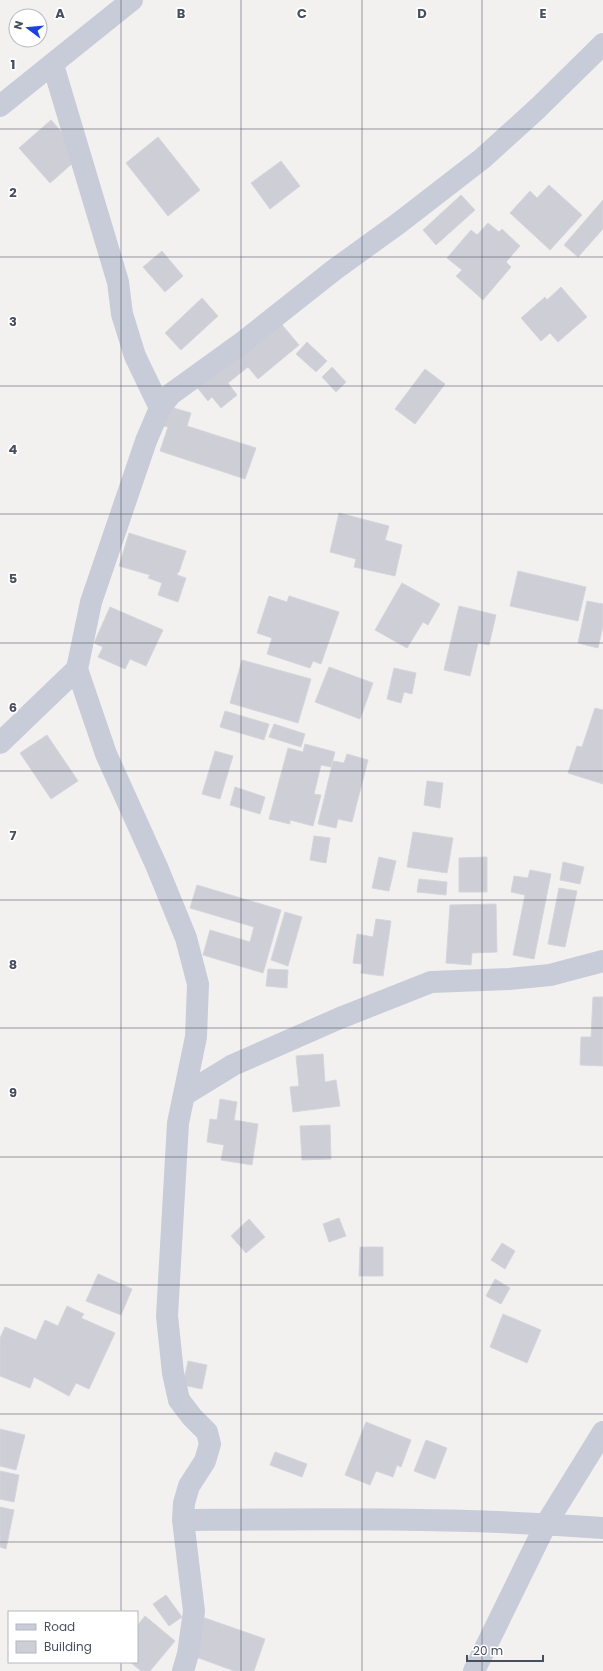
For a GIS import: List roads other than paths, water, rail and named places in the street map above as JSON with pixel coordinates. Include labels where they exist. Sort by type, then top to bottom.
[{"type":"street","points":[[0,106],[132,0]]},
{"type":"street","points":[[183,1671],[188,1654],[194,1611],[183,1520],[184,1503],[190,1486],[205,1461],[210,1444],[207,1432],[179,1400],[173,1373],[167,1316],[178,1123],[196,1037],[198,984],[186,938],[157,868],[106,754],[77,669],[91,602],[146,441],[160,408],[171,394],[244,342],[334,270],[399,224],[483,158],[538,108],[603,44]]},
{"type":"street","points":[[53,64],[118,282],[122,314],[135,356],[160,408]]},
{"type":"street","points":[[0,743],[77,669]]},
{"type":"street","points":[[184,1094],[233,1065],[340,1018],[431,982],[510,979],[550,975],[603,961]]},
{"type":"street","points":[[474,1671],[546,1524],[603,1432]]},
{"type":"street","points":[[183,1520],[426,1520],[546,1524],[603,1528]]}]
